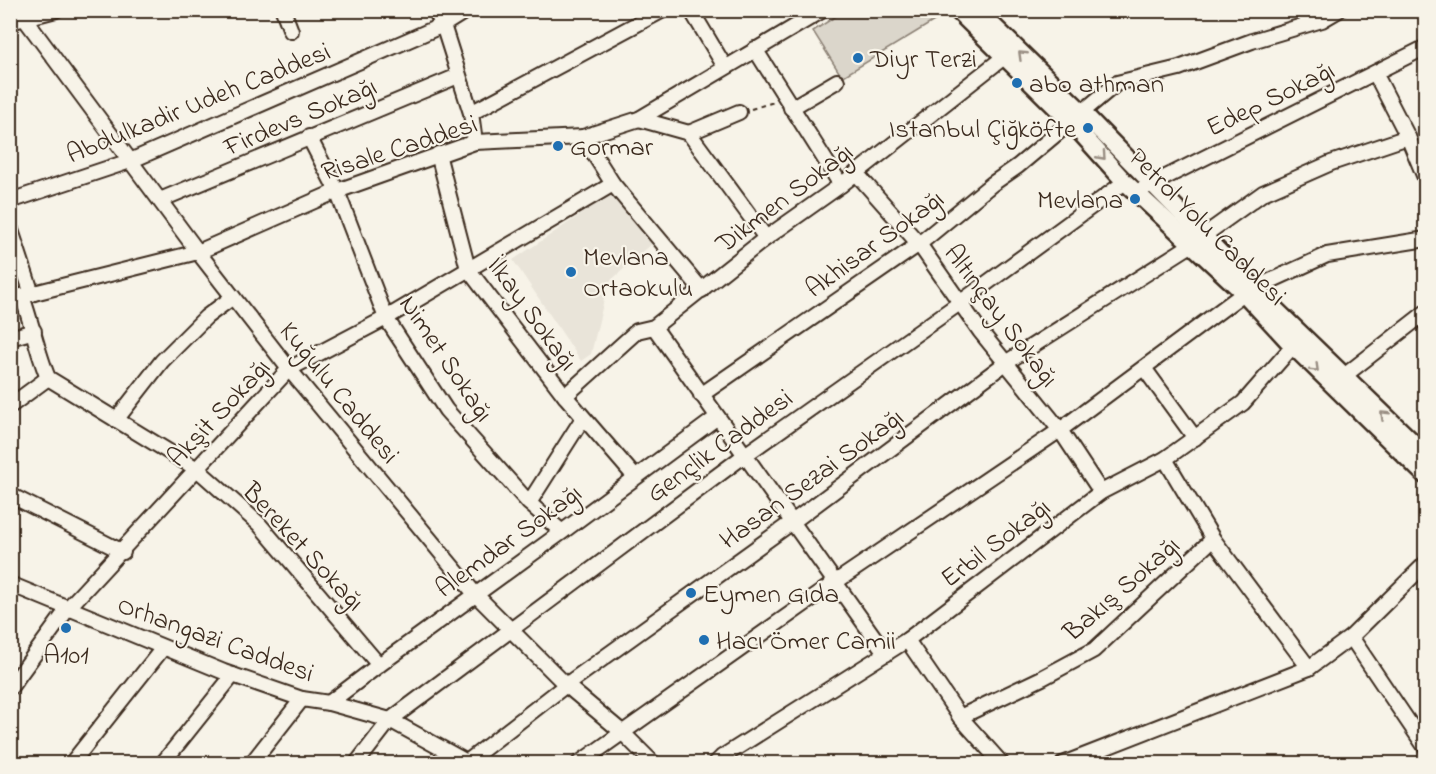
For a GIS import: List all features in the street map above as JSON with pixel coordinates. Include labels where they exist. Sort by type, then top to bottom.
[{"type":"main road","name":"Petrol Yolu Caddesi","points":[[969,13],[1076,117],[1130,187],[1197,240],[1344,376],[1425,455]]},
{"type":"main road","name":"Petrol Yolu Caddesi","points":[[969,13],[1004,57],[1152,184],[1197,240]]},
{"type":"main road","name":"Petrol Yolu Caddesi","points":[[1250,291],[1293,346],[1425,476]]},
{"type":"street","points":[[10,22],[56,10]]},
{"type":"street","points":[[283,10],[291,31]]},
{"type":"street","points":[[435,10],[443,25],[471,113],[475,142]]},
{"type":"street","name":"Abdulkadir Udeh Caddesi","points":[[10,201],[130,160],[443,25],[467,10]]},
{"type":"street","points":[[471,113],[663,10]]},
{"type":"street","points":[[692,10],[725,67]]},
{"type":"street","name":"Risale Caddesi","points":[[22,296],[198,252],[337,191],[475,142],[583,137],[639,119],[823,10]]},
{"type":"street","name":"Akhisar Sokağı","points":[[701,395],[919,244],[1117,83],[1179,68],[1252,41],[1322,20],[1339,10]]},
{"type":"street","name":"Kuğulu Caddesi","points":[[25,19],[233,297],[475,594],[566,685],[622,732],[654,764]]},
{"type":"street","name":"Edep Sokağı","points":[[1130,187],[1152,184],[1425,46]]},
{"type":"street","points":[[755,49],[841,185]]},
{"type":"street","name":"Dikmen Sokağı","points":[[565,396],[637,331],[654,327],[766,238],[841,185],[1004,57]]},
{"type":"street","points":[[1375,73],[1408,137],[1425,180]]},
{"type":"street","name":"Firdevs Sokağı","points":[[160,200],[458,76]]},
{"type":"street","points":[[789,103],[837,81]]},
{"type":"street","points":[[639,119],[689,133],[740,112]]},
{"type":"street","points":[[689,133],[766,238]]},
{"type":"street","name":"Nimet Sokağı","points":[[309,137],[337,191],[386,318],[446,410],[529,503],[562,532]]},
{"type":"street","points":[[583,137],[613,184],[702,290]]},
{"type":"street","name":"Hasan Sezai Sokağı","points":[[469,763],[566,685],[791,523],[1007,362],[1197,240],[1263,193],[1330,163],[1408,137]]},
{"type":"street","name":"İlkay Sokağı","points":[[438,154],[468,268],[565,396],[635,477]]},
{"type":"street","name":"Altınçay Sokağı","points":[[856,173],[919,244],[980,331],[1060,430],[1101,492]]},
{"type":"street","name":"Akşit Sokağı","points":[[10,688],[69,607],[123,552],[290,369],[386,318],[613,184]]},
{"type":"street","name":"Gençlik Caddesi","points":[[356,764],[390,720],[745,454],[961,302],[1130,187]]},
{"type":"street","points":[[10,227],[22,296],[48,378],[10,406]]},
{"type":"street","points":[[578,764],[834,583],[1060,430],[1250,291],[1327,255],[1425,239]]},
{"type":"street","points":[[116,420],[162,361],[206,317],[233,297]]},
{"type":"street","points":[[1344,376],[1425,312]]},
{"type":"street","points":[[654,327],[716,418],[745,454],[791,523],[886,654]]},
{"type":"street","points":[[10,338],[34,331]]},
{"type":"street","name":"Erbil Sokağı","points":[[715,764],[722,757],[907,640],[1101,492],[1166,459],[1243,403],[1293,346]]},
{"type":"street","points":[[1144,368],[1195,438]]},
{"type":"street","name":"Bereket Sokağı","points":[[48,378],[197,469],[259,524],[379,664]]},
{"type":"street","points":[[529,503],[583,418]]},
{"type":"street","name":"Alemdar Sokağı","points":[[329,703],[716,418]]},
{"type":"street","points":[[1166,459],[1213,539],[1309,668]]},
{"type":"street","points":[[10,495],[123,552]]},
{"type":"street","name":"Bakış Sokağı","points":[[960,717],[1094,650],[1213,539]]},
{"type":"street","points":[[1063,764],[1309,668],[1351,637],[1425,563]]},
{"type":"street","name":"Orhangazi Caddesi","points":[[10,584],[233,675],[302,699],[329,703],[390,720],[469,763]]},
{"type":"street","points":[[1351,637],[1425,748]]},
{"type":"street","points":[[907,640],[960,717],[1002,764]]},
{"type":"street","points":[[70,764],[163,648]]},
{"type":"street","points":[[162,764],[233,675]]},
{"type":"street","points":[[251,764],[302,699]]},
{"type":"path","points":[[740,112],[789,103]]},
{"type":"shaded area","points":[[947,10],[949,12],[842,77],[813,31],[844,11]]},
{"type":"shaded area","name":"Mevlana Ortaokulu","points":[[611,194],[654,242],[608,283],[591,354],[581,361],[513,260]]},
{"type":"place","name":"Diyr Terzi","points":[[858,58]]},
{"type":"place","name":"abo athman","points":[[1017,83]]},
{"type":"place","name":"Istanbul Çiğköfte","points":[[1088,128]]},
{"type":"place","name":"Gormar","points":[[558,146]]},
{"type":"place","name":"Mevlana","points":[[1135,199]]},
{"type":"place","name":"Mevlana Ortaokulu","points":[[571,272]]},
{"type":"place","name":"Eymen Gıda","points":[[691,593]]},
{"type":"place","name":"A101","points":[[66,628]]},
{"type":"place","name":"Hacı Ömer Camii","points":[[704,640]]}]
